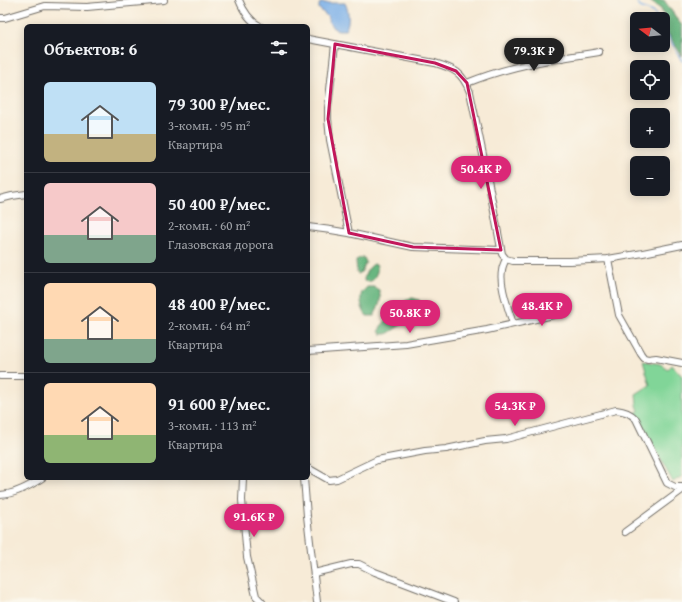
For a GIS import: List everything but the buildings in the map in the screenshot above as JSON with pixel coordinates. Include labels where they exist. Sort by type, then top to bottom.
[{"type":"street","points":[[0,18],[5,18],[45,6],[87,7],[164,0]]},
{"type":"street","points":[[239,0],[246,13],[256,24]]},
{"type":"street","points":[[310,39],[435,63],[450,67],[460,74],[467,83],[470,92],[501,250],[506,259],[513,261],[608,259],[682,245]]},
{"type":"street","points":[[335,44],[328,119],[330,140],[349,233]]},
{"type":"street","points":[[467,83],[508,69],[546,60],[599,52]]},
{"type":"street","points":[[0,199],[24,194]]},
{"type":"street","points":[[310,227],[349,233],[413,247],[501,250]]},
{"type":"street","points":[[506,259],[502,271],[501,281],[513,324]]},
{"type":"street","points":[[608,259],[620,315],[641,354],[644,358],[648,359],[656,358],[682,363]]},
{"type":"street","points":[[310,351],[406,344],[487,330],[567,312]]},
{"type":"street","points":[[0,376],[24,376]]},
{"type":"street","points":[[310,469],[329,480],[337,479],[377,460],[485,441],[506,439],[616,410],[624,411],[630,414],[636,420],[667,483],[675,487],[682,488]]},
{"type":"street","points":[[0,495],[19,490],[34,484],[39,480]]},
{"type":"street","points":[[243,480],[242,500],[247,557],[256,596],[262,602]]},
{"type":"street","points":[[304,480],[317,602]]},
{"type":"street","points":[[625,532],[682,488]]},
{"type":"street","points":[[314,573],[351,564],[359,564],[454,602]]},
{"type":"highlighted area","points":[[335,44],[435,63],[456,71],[467,83],[501,250],[413,247],[349,233],[328,119]]},
{"type":"green space","points":[[650,0],[664,0],[682,26],[682,56],[670,37],[670,12],[662,12],[661,9]]},
{"type":"green space","points":[[359,258],[364,258],[366,262],[359,274],[357,273],[356,261]]},
{"type":"green space","points":[[374,264],[377,265],[377,272],[373,280],[368,282],[364,281],[367,271]]},
{"type":"green space","points":[[367,287],[374,287],[379,290],[380,303],[374,316],[367,316],[362,305],[362,292]]},
{"type":"green space","points":[[413,298],[419,300],[421,304],[418,314],[387,334],[381,334],[379,331],[381,326],[407,299]]},
{"type":"green space","points":[[643,361],[660,364],[668,369],[672,365],[682,376],[682,476],[673,482],[635,413],[639,411],[636,394],[650,385]]},
{"type":"water","points":[[320,3],[345,3],[348,24],[345,30],[333,28],[327,16],[319,9]]},
{"type":"waterway","points":[[636,0],[640,7],[653,12]]},
{"type":"waterway","points":[[670,40],[682,61]]}]
